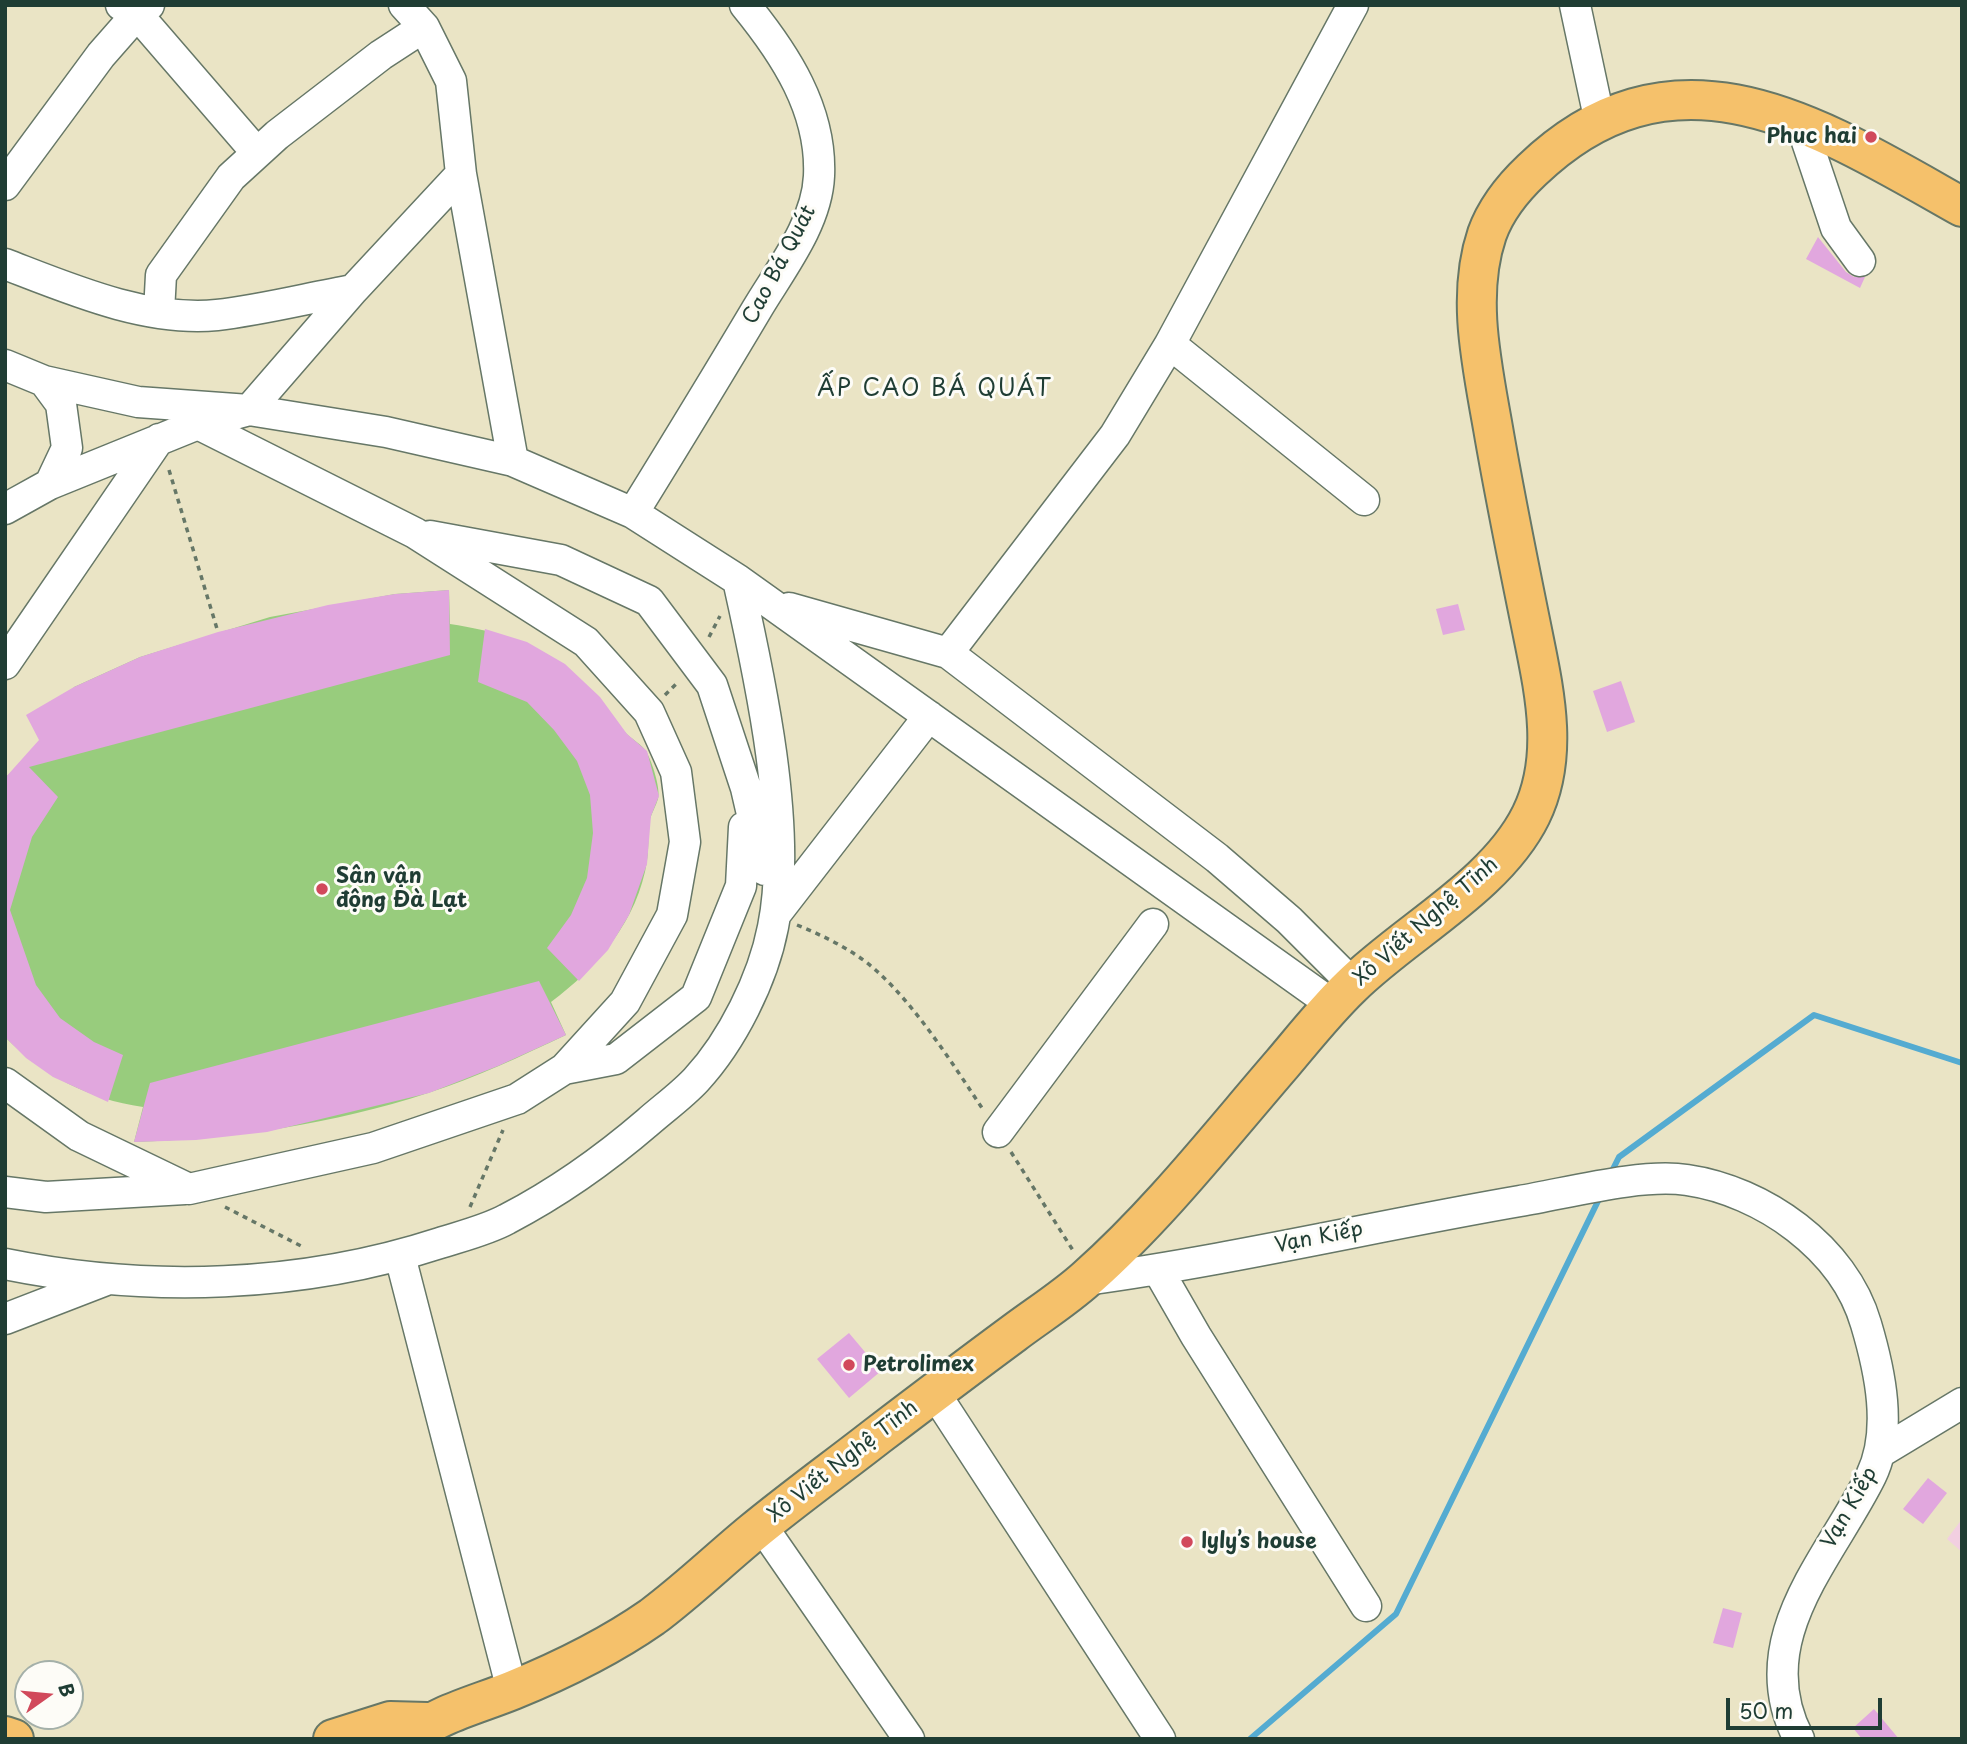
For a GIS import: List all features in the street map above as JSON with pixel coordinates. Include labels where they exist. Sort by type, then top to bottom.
[{"type":"main road","name":"Xô Viết Nghệ Tĩnh","points":[[333,1739],[390,1721],[416,1730],[512,1690],[604,1647],[655,1615],[761,1525],[1085,1280],[1162,1204],[1343,994],[1491,868],[1516,840],[1540,792],[1548,738],[1545,705],[1495,442],[1480,345],[1476,298],[1482,253],[1490,225],[1512,190],[1552,152],[1600,122],[1638,108],[1684,99],[1714,99],[1767,110],[1800,121],[1962,206]]},
{"type":"main road","points":[[5,1737],[14,1739]]},
{"type":"street","name":"Cao Bá Quát","points":[[633,513],[754,315],[815,204],[819,176],[816,136],[809,109],[799,83],[745,5]]},
{"type":"street","points":[[948,653],[1115,435],[1170,344],[1353,5]]},
{"type":"street","points":[[1575,5],[1600,122]]},
{"type":"street","points":[[5,186],[135,8],[257,153]]},
{"type":"street","points":[[159,312],[161,275],[177,248],[231,177],[257,153],[381,55],[414,16],[450,81],[461,174],[513,461]]},
{"type":"street","points":[[1800,121],[1836,228],[1860,261]]},
{"type":"street","points":[[5,509],[50,484],[159,439],[198,424],[249,410],[353,290],[461,174]]},
{"type":"street","points":[[5,264],[94,299],[159,312],[215,315],[353,290]]},
{"type":"street","points":[[1170,344],[1364,500]]},
{"type":"street","points":[[5,365],[44,381],[138,402],[249,410],[386,432],[513,461],[633,513],[738,580],[929,716],[1343,994]]},
{"type":"street","points":[[44,381],[61,404],[67,448],[50,484]]},
{"type":"street","points":[[5,1192],[46,1197],[189,1189],[373,1148],[517,1099],[564,1069],[625,1002],[672,915],[685,842],[676,772],[649,712],[586,642],[415,533],[198,424]]},
{"type":"street","points":[[10,652],[159,439]]},
{"type":"street","points":[[415,533],[561,560],[649,601],[712,685],[746,788],[775,915]]},
{"type":"street","points":[[5,1264],[107,1280],[231,1281],[345,1268],[400,1256],[505,1221],[612,1153],[697,1079],[732,1030],[759,981],[775,915],[780,865],[770,758],[755,658],[738,580]]},
{"type":"street","points":[[768,602],[948,653],[1217,858],[1289,920],[1343,994]]},
{"type":"street","points":[[775,915],[929,716]]},
{"type":"street","points":[[564,1069],[616,1059],[696,997],[741,886],[746,788]]},
{"type":"street","points":[[999,1132],[1153,924]]},
{"type":"street","points":[[5,1083],[79,1136],[189,1189]]},
{"type":"street","name":"Vạn Kiếp","points":[[1085,1280],[1158,1270],[1663,1178],[1718,1187],[1758,1203],[1783,1218],[1821,1250],[1843,1276],[1863,1312],[1877,1360],[1881,1452],[1871,1476],[1811,1574],[1785,1646],[1785,1692],[1790,1717],[1799,1739]]},
{"type":"street","points":[[400,1256],[512,1690]]},
{"type":"street","points":[[1158,1270],[1196,1336],[1366,1606]]},
{"type":"street","points":[[5,1319],[107,1280]]},
{"type":"street","points":[[934,1392],[1160,1739]]},
{"type":"street","points":[[1881,1452],[1962,1403]]},
{"type":"street","points":[[761,1525],[909,1739]]},
{"type":"path","points":[[159,439],[218,632]]},
{"type":"path","points":[[649,712],[695,663],[738,580]]},
{"type":"path","points":[[775,915],[829,939],[861,958],[890,985],[950,1061],[999,1132],[1072,1249],[1085,1280]]},
{"type":"path","points":[[457,1237],[517,1099]]},
{"type":"path","points":[[189,1189],[345,1268]]},
{"type":"shaded area","points":[[1962,1519],[1962,1552],[1947,1539]]},
{"type":"green space","name":"Sân vận động Đà Lạt","points":[[449,590],[450,624],[507,637],[550,656],[569,670],[645,750],[656,776],[658,799],[650,819],[647,861],[635,903],[625,923],[599,958],[551,1002],[566,1035],[463,1081],[356,1113],[246,1133],[134,1142],[143,1107],[104,1098],[68,1084],[36,1063],[5,1037],[5,778],[41,743],[74,687],[140,657],[270,617],[395,594]]},
{"type":"building","points":[[1818,237],[1846,272],[1854,277],[1865,277],[1860,288],[1806,259]]},
{"type":"building","points":[[449,590],[450,655],[29,767],[58,797],[32,837],[10,910],[36,985],[60,1018],[94,1042],[123,1055],[108,1102],[53,1077],[26,1058],[5,1037],[5,778],[39,740],[26,715],[74,687],[140,657],[218,632],[328,605],[395,594]]},
{"type":"building","points":[[1458,604],[1465,630],[1443,635],[1436,609]]},
{"type":"building","points":[[485,629],[527,642],[565,664],[600,697],[627,734],[647,751],[659,796],[651,816],[647,864],[629,915],[608,950],[579,981],[547,948],[571,915],[587,878],[593,833],[590,795],[577,761],[554,730],[527,702],[478,682]]},
{"type":"building","points":[[1621,681],[1635,722],[1607,732],[1593,691]]},
{"type":"building","points":[[539,981],[566,1035],[498,1066],[429,1093],[267,1132],[196,1140],[134,1142],[150,1083]]},
{"type":"building","name":"Petrolimex","points":[[849,1333],[881,1371],[849,1398],[817,1359]]},
{"type":"building","points":[[1928,1478],[1947,1493],[1923,1524],[1903,1509]]},
{"type":"building","points":[[1723,1608],[1742,1613],[1733,1648],[1713,1643]]},
{"type":"building","points":[[1874,1709],[1899,1739],[1862,1739],[1853,1728]]},
{"type":"waterway","points":[[1611,1173],[1619,1157],[1814,1015],[1962,1063]]},
{"type":"waterway","points":[[1250,1739],[1396,1614],[1601,1195]]},
{"type":"place","name":"Phuc hai","points":[[1871,137]]},
{"type":"place","name":"Sân vận động Đà Lạt","points":[[322,889]]},
{"type":"place","name":"Petrolimex","points":[[849,1365]]},
{"type":"place","name":"lyly’s house","points":[[1187,1542]]},
{"type":"district","name":"ẤP CAO BÁ QUÁT","points":[[935,390]]}]
